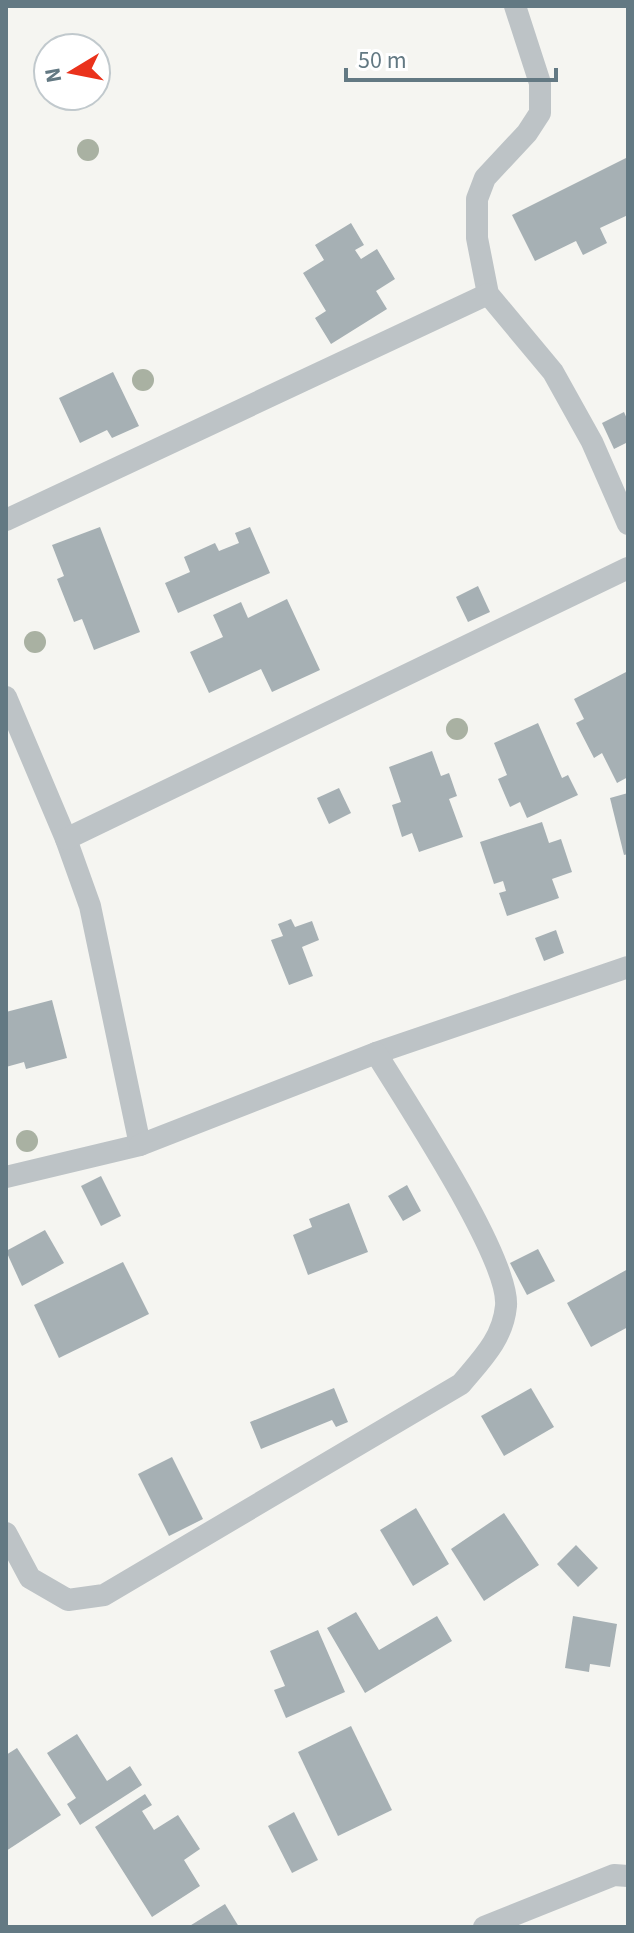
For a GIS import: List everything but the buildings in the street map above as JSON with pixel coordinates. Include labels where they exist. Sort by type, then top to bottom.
[{"type":"street","points":[[515,6],[540,83],[540,113],[527,133],[485,178],[477,199],[477,238],[488,294],[553,372],[592,442],[628,524]]},
{"type":"street","points":[[6,520],[488,294]]},
{"type":"street","points":[[66,839],[628,568]]},
{"type":"street","points":[[7,700],[66,839],[90,906],[140,1145]]},
{"type":"street","points":[[6,1177],[140,1145],[376,1053],[628,967]]},
{"type":"street","points":[[6,1533],[30,1578],[68,1600],[104,1595],[461,1384],[497,1339],[506,1304],[489,1244],[376,1053]]},
{"type":"street","points":[[484,1927],[614,1875],[628,1876]]}]
